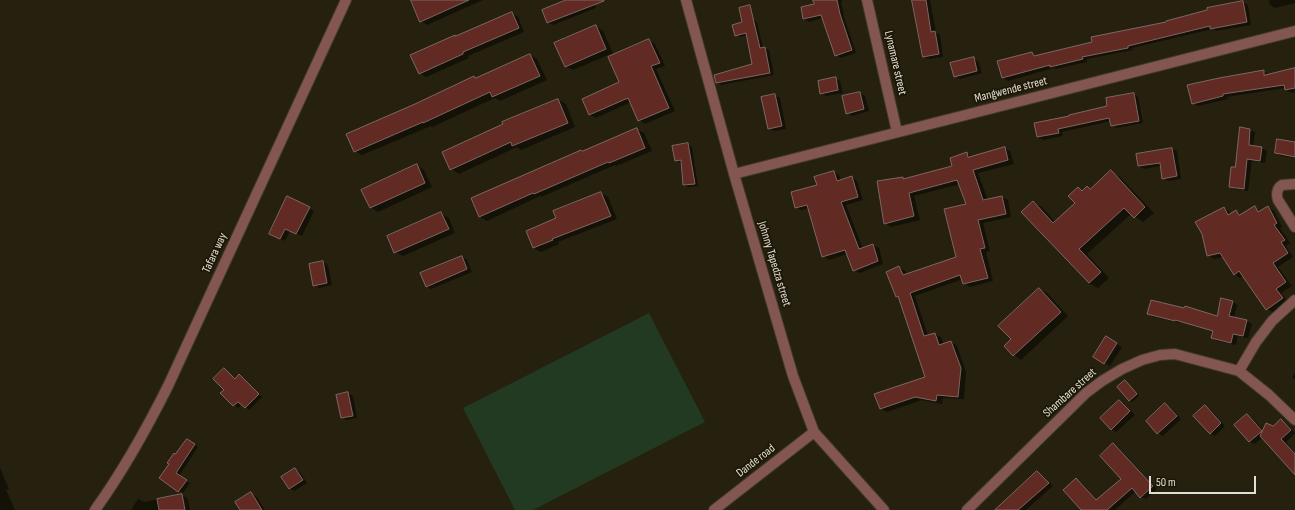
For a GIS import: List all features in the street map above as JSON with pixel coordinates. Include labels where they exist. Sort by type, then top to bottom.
[{"type":"street","name":"Tafara way","points":[[95,510],[130,458],[146,431],[165,393],[346,0]]},
{"type":"street","name":"Johnny Tapedza street","points":[[686,0],[734,174],[793,376],[814,432],[884,510]]},
{"type":"street","name":"Lynamare street","points":[[866,0],[897,132]]},
{"type":"street","name":"Mangwende street","points":[[734,174],[1295,31]]},
{"type":"street","points":[[1295,184],[1282,184],[1279,187],[1277,195],[1278,200],[1295,227]]},
{"type":"street","points":[[1239,371],[1256,342],[1272,321],[1295,300]]},
{"type":"street","name":"Shambare street","points":[[967,510],[1086,393],[1102,380],[1142,360],[1160,355],[1175,354],[1239,371],[1269,395],[1295,420]]},
{"type":"street","name":"Dande road","points":[[714,510],[814,432]]},
{"type":"green space","points":[[649,313],[705,422],[533,510],[515,510],[463,408]]},
{"type":"building","points":[[411,0],[469,0],[420,22]]},
{"type":"building","points":[[566,0],[604,1],[547,23],[542,10]]},
{"type":"building","points":[[813,0],[837,0],[852,50],[835,56],[821,15],[803,19],[801,7],[814,4]]},
{"type":"building","points":[[912,0],[926,0],[931,32],[935,31],[939,54],[923,57]]},
{"type":"building","points":[[1243,1],[1247,22],[1210,29],[1210,26],[1128,46],[1128,48],[1082,57],[1083,59],[1050,67],[1050,65],[1002,78],[997,61],[1032,52],[1034,56],[1092,42],[1091,37],[1166,22],[1207,10],[1207,8]]},
{"type":"building","points":[[750,5],[760,48],[765,47],[770,73],[716,83],[714,75],[752,64],[746,33],[735,36],[732,25],[742,22],[739,8]]},
{"type":"building","points":[[512,12],[519,28],[463,52],[463,54],[419,74],[410,55]]},
{"type":"building","points":[[596,25],[606,49],[565,67],[554,43]]},
{"type":"building","points":[[649,39],[660,63],[651,66],[669,108],[638,121],[628,98],[589,115],[582,99],[619,82],[608,57]]},
{"type":"building","points":[[530,54],[540,76],[492,97],[490,92],[423,123],[354,152],[346,134],[474,76],[475,78]]},
{"type":"building","points":[[974,57],[977,71],[954,77],[950,63]]},
{"type":"building","points":[[1295,68],[1295,88],[1285,90],[1284,85],[1223,94],[1223,96],[1192,104],[1187,85],[1264,70],[1264,75]]},
{"type":"building","points":[[836,77],[838,90],[820,94],[818,81]]},
{"type":"building","points":[[860,92],[864,109],[846,114],[842,96]]},
{"type":"building","points":[[1134,93],[1139,121],[1111,126],[1109,118],[1058,129],[1059,133],[1037,137],[1034,123],[1107,106],[1106,98]]},
{"type":"building","points":[[775,94],[782,126],[768,129],[761,97]]},
{"type":"building","points":[[558,99],[568,123],[512,146],[511,142],[450,170],[442,152],[503,124],[502,122]]},
{"type":"building","points":[[1240,127],[1250,129],[1249,145],[1262,147],[1260,161],[1247,159],[1244,189],[1229,187],[1231,167],[1235,167]]},
{"type":"building","points":[[637,128],[645,148],[609,163],[608,162],[534,194],[533,193],[479,217],[471,198],[581,150],[582,151]]},
{"type":"building","points":[[1277,139],[1295,142],[1295,157],[1275,153]]},
{"type":"building","points":[[688,143],[695,184],[683,185],[681,160],[675,161],[672,146]]},
{"type":"building","points":[[1005,147],[1008,160],[973,170],[983,200],[1002,196],[1006,214],[978,220],[985,248],[980,249],[988,278],[963,284],[960,275],[910,293],[924,336],[935,333],[939,345],[951,341],[961,368],[958,397],[937,395],[936,401],[915,397],[880,409],[874,394],[925,377],[898,296],[896,297],[886,272],[899,266],[903,275],[956,257],[944,209],[966,204],[957,180],[909,193],[914,216],[884,224],[877,181],[903,177],[903,179],[952,166],[950,158],[967,152],[968,157]]},
{"type":"building","points":[[1172,148],[1177,176],[1162,179],[1160,163],[1138,166],[1136,154]]},
{"type":"building","points":[[417,164],[425,183],[370,208],[361,190]]},
{"type":"building","points":[[1111,170],[1145,207],[1134,218],[1124,208],[1079,249],[1101,272],[1089,283],[1021,212],[1033,201],[1053,223],[1075,203],[1068,196],[1078,187],[1082,191],[1087,186],[1090,189]]},
{"type":"building","points":[[834,171],[837,181],[852,176],[858,197],[841,202],[859,249],[873,244],[878,261],[853,271],[845,250],[822,257],[807,205],[795,208],[791,192],[817,185],[814,177]]},
{"type":"building","points":[[601,192],[611,216],[533,248],[526,231],[556,218],[553,211]]},
{"type":"building","points":[[287,196],[310,207],[296,234],[285,229],[280,239],[269,234]]},
{"type":"building","points":[[1255,206],[1258,212],[1268,206],[1277,223],[1274,225],[1285,240],[1281,242],[1288,253],[1273,263],[1286,282],[1276,289],[1283,298],[1266,310],[1239,271],[1234,275],[1220,253],[1207,256],[1202,234],[1195,222],[1224,207],[1228,215],[1236,210],[1239,215]]},
{"type":"building","points":[[441,212],[449,229],[394,253],[387,236]]},
{"type":"building","points":[[462,256],[467,269],[426,287],[420,273]]},
{"type":"building","points":[[323,261],[327,283],[313,286],[309,264]]},
{"type":"building","points":[[1039,288],[1061,312],[1013,356],[1004,346],[1011,339],[998,326]]},
{"type":"building","points":[[1221,298],[1233,301],[1229,316],[1247,320],[1243,336],[1233,334],[1231,343],[1211,338],[1213,331],[1147,314],[1151,300],[1184,308],[1185,306],[1217,316]]},
{"type":"building","points":[[1106,336],[1117,343],[1104,364],[1093,357]]},
{"type":"building","points":[[224,368],[235,379],[239,374],[259,394],[245,408],[238,402],[233,406],[220,393],[224,390],[213,379]]},
{"type":"building","points":[[1125,380],[1137,394],[1129,401],[1117,387]]},
{"type":"building","points":[[348,392],[353,416],[341,418],[336,395]]},
{"type":"building","points":[[1119,400],[1130,411],[1111,430],[1100,418]]},
{"type":"building","points":[[1165,403],[1177,416],[1157,434],[1146,421]]},
{"type":"building","points":[[1205,405],[1221,423],[1210,434],[1193,416]]},
{"type":"building","points":[[1247,414],[1262,431],[1249,442],[1234,425]]},
{"type":"building","points":[[1281,419],[1291,430],[1281,439],[1295,454],[1295,475],[1260,436],[1266,423],[1273,426]]},
{"type":"building","points":[[187,439],[195,444],[176,473],[187,480],[178,492],[159,478],[169,464],[167,463],[174,453],[175,454]]},
{"type":"building","points":[[1113,443],[1153,486],[1140,498],[1132,488],[1107,510],[1081,510],[1063,490],[1076,478],[1096,500],[1121,479],[1100,456]]},
{"type":"building","points":[[295,468],[303,480],[289,489],[281,477]]},
{"type":"building","points":[[1037,471],[1049,483],[1018,510],[995,510]]},
{"type":"building","points":[[251,492],[262,510],[240,510],[235,502]]},
{"type":"building","points":[[182,494],[185,510],[159,510],[157,499]]}]
